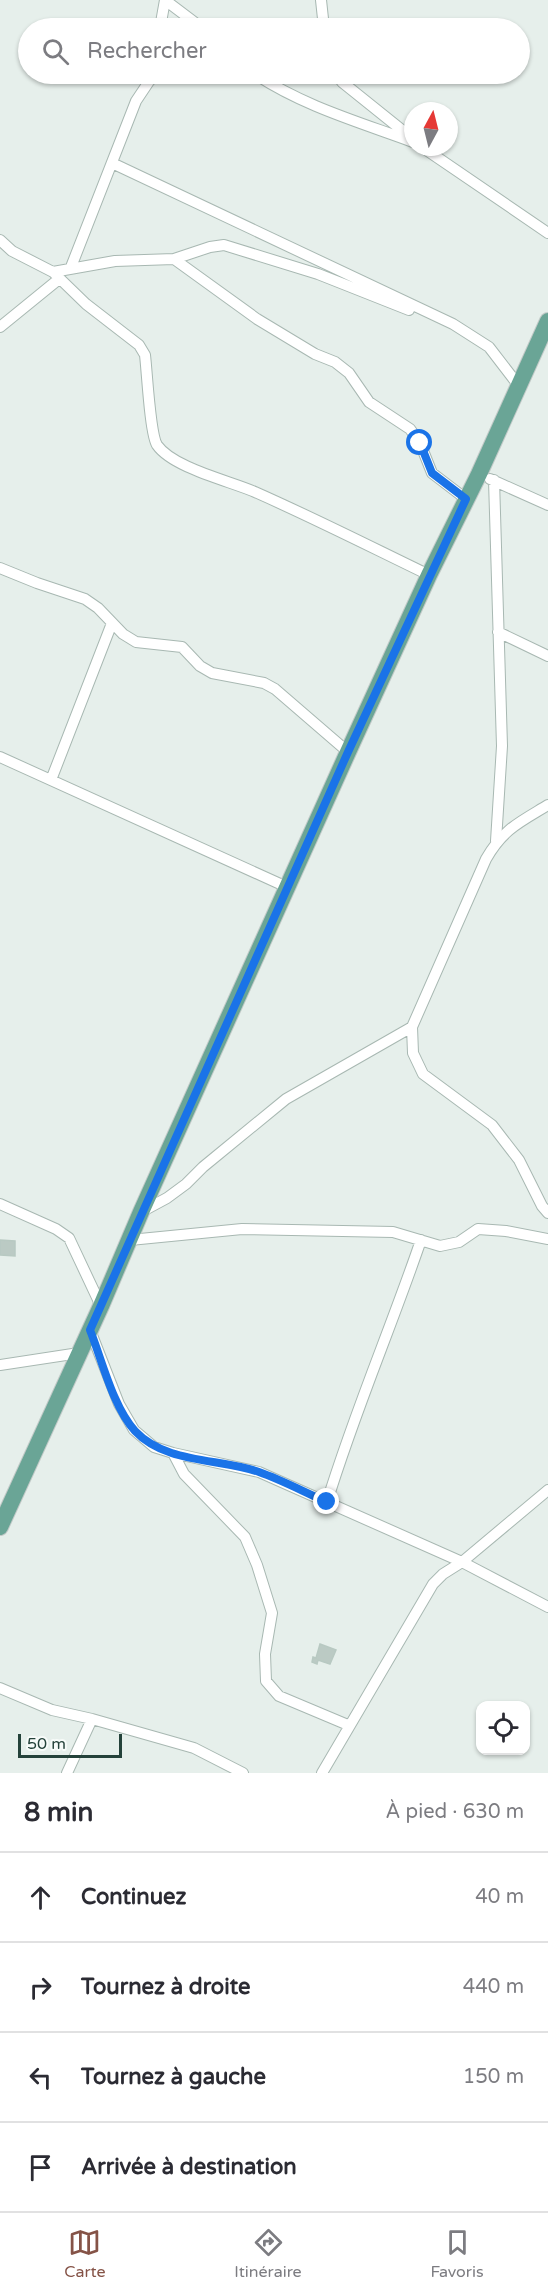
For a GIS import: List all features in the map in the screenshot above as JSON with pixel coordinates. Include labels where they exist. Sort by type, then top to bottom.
[{"type":"main road","points":[[0,1527],[429,575],[466,499],[486,477],[519,386],[548,321]]},
{"type":"street","points":[[162,18],[165,0],[189,18]]},
{"type":"street","points":[[321,0],[323,18]]},
{"type":"street","points":[[71,267],[136,101],[146,84]]},
{"type":"street","points":[[272,84],[328,112],[404,138]]},
{"type":"street","points":[[344,84],[404,134]]},
{"type":"street","points":[[436,156],[548,233]]},
{"type":"street","points":[[112,163],[441,318],[489,347],[519,386]]},
{"type":"street","points":[[0,240],[12,251],[56,275],[86,304],[139,345],[145,355],[152,431],[156,444],[165,454],[207,475],[263,496],[429,575]]},
{"type":"street","points":[[0,327],[56,275],[71,267],[115,261],[174,259],[210,247],[224,245],[318,274],[418,313],[441,318]]},
{"type":"street","points":[[174,259],[257,319],[315,354],[334,362],[349,373],[369,402],[410,429],[420,443],[432,473],[466,499]]},
{"type":"street","points":[[496,841],[502,746],[498,632],[486,477],[548,505]]},
{"type":"street","points":[[0,568],[85,599],[123,634],[136,642],[182,648],[200,666],[212,673],[264,683],[275,688],[348,752]]},
{"type":"street","points":[[51,780],[112,623]]},
{"type":"street","points":[[498,632],[548,656]]},
{"type":"street","points":[[0,757],[289,888]]},
{"type":"street","points":[[548,805],[510,828],[496,841],[412,1028],[412,1053],[423,1074],[492,1125],[519,1160],[542,1206],[548,1213]]},
{"type":"street","points":[[141,1212],[167,1198],[186,1184],[286,1099],[412,1028]]},
{"type":"street","points":[[0,1204],[56,1229],[69,1238],[101,1305]]},
{"type":"street","points":[[130,1240],[242,1228],[393,1232],[440,1246],[459,1242],[478,1229],[506,1231],[548,1239]]},
{"type":"street","points":[[327,1502],[344,1444],[398,1307],[421,1240]]},
{"type":"street","points":[[90,1330],[118,1404],[134,1430],[154,1447],[259,1472],[462,1562],[548,1607]]},
{"type":"street","points":[[0,1365],[79,1353]]},
{"type":"street","points":[[173,1453],[184,1474],[245,1537],[257,1565],[272,1613],[265,1654],[266,1681],[279,1696],[348,1725]]},
{"type":"street","points":[[322,1773],[348,1725],[433,1584],[548,1490]]},
{"type":"street","points":[[0,1688],[52,1710],[194,1748],[243,1773]]},
{"type":"street","points":[[68,1773],[92,1719]]},
{"type":"building","points":[[0,1240],[15,1241],[15,1256],[0,1255]]},
{"type":"building","points":[[320,1644],[336,1650],[330,1664],[318,1660],[317,1664],[312,1662],[313,1657],[316,1658]]},
{"type":"route","points":[[327,1502],[259,1472],[154,1447],[134,1430],[118,1404],[90,1330],[204,1070],[289,888],[429,575],[466,499],[432,473],[420,443]]}]
